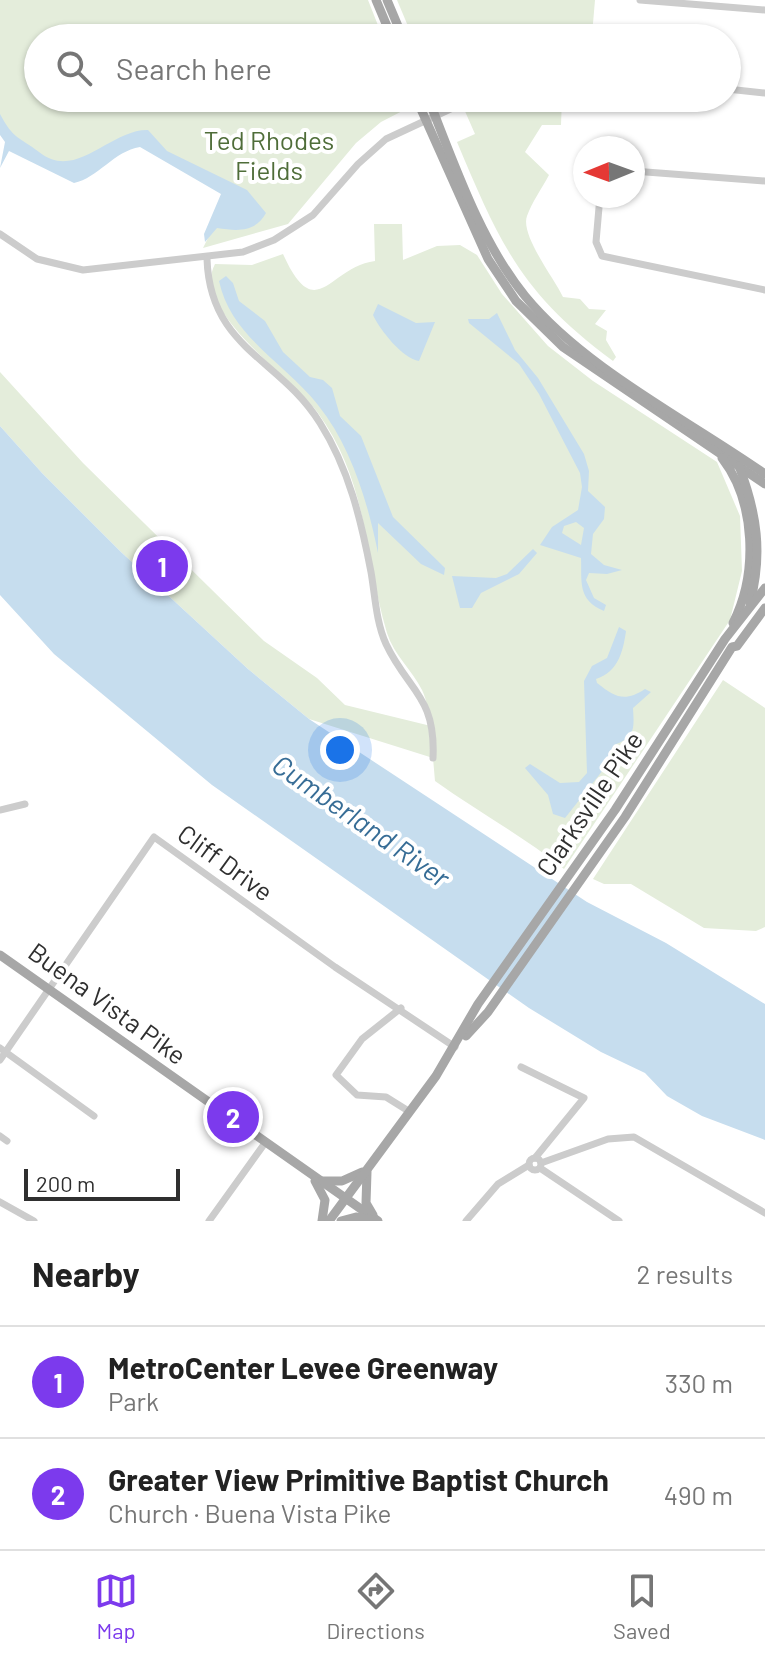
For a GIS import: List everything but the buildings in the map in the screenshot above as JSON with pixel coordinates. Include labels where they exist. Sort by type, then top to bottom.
[{"type":"main road","points":[[376,0],[386,24]]},
{"type":"main road","points":[[387,0],[397,24]]},
{"type":"main road","points":[[426,112],[493,247],[524,295],[568,341],[765,474]]},
{"type":"main road","points":[[429,112],[488,259],[516,301],[563,347],[765,484]]},
{"type":"main road","points":[[730,450],[739,466],[756,520],[759,545],[748,610]]},
{"type":"main road","points":[[717,452],[730,470],[741,498],[750,546],[742,599],[729,643]]},
{"type":"main road","name":"Clarksville Pike","points":[[455,1047],[488,1012],[594,863],[748,610],[765,588]]},
{"type":"main road","name":"Clarksville Pike","points":[[729,643],[737,646],[765,603]]},
{"type":"main road","name":"Clarksville Pike","points":[[329,1221],[455,1047],[478,1004],[729,643]]},
{"type":"main road","name":"Buena Vista Pike","points":[[0,955],[377,1221]]},
{"type":"main road","points":[[314,1177],[340,1181],[368,1168],[366,1203],[377,1221]]},
{"type":"main road","points":[[314,1177],[325,1200],[322,1221]]},
{"type":"main road","points":[[341,1221],[356,1217],[377,1221]]},
{"type":"street","points":[[640,0],[750,4],[765,10]]},
{"type":"street","points":[[741,90],[765,93]]},
{"type":"street","points":[[0,234],[37,259],[83,270],[106,270],[163,259],[207,259],[243,252],[292,230],[321,207],[373,148],[443,112]]},
{"type":"street","points":[[645,172],[765,181]]},
{"type":"street","points":[[600,208],[598,248],[602,256],[617,262],[765,290]]},
{"type":"street","points":[[207,259],[211,296],[222,318],[237,339],[305,403],[332,446],[358,509],[383,636],[422,697],[433,734],[433,758]]},
{"type":"street","points":[[0,810],[25,804]]},
{"type":"street","name":"Cliff Drive","points":[[0,1060],[3,1050],[49,990],[154,837],[335,967],[401,1008],[455,1047]]},
{"type":"street","points":[[401,1008],[362,1039],[336,1075],[357,1095],[386,1097],[410,1112]]},
{"type":"street","points":[[3,1050],[94,1116]]},
{"type":"street","points":[[521,1067],[584,1098],[539,1163]]},
{"type":"street","points":[[466,1221],[502,1180],[529,1165],[608,1139],[634,1137],[765,1213]]},
{"type":"street","points":[[209,1221],[265,1143]]},
{"type":"street","points":[[539,1163],[619,1221]]},
{"type":"street","points":[[0,1202],[34,1221]]},
{"type":"green space","name":"Ted Rhodes Fields","points":[[0,0],[368,0],[377,24],[24,24],[24,112],[400,112],[381,122],[356,143],[288,224],[203,248],[229,196],[145,142],[114,150],[76,176],[18,149],[0,125]]},
{"type":"green space","points":[[397,0],[595,0],[593,24],[407,24]]},
{"type":"green space","points":[[465,112],[561,112],[561,125],[542,125],[525,152],[549,175],[527,216],[528,234],[563,297],[580,299],[589,309],[606,310],[595,324],[607,331],[606,340],[616,357],[613,361],[556,312],[535,289],[501,238],[457,142],[475,134]]},
{"type":"green space","points":[[374,224],[402,224],[403,260],[437,246],[460,245],[477,255],[502,294],[548,346],[593,381],[717,462],[740,516],[742,571],[730,620],[564,869],[435,781],[433,758],[309,719],[248,669],[121,552],[0,426],[0,372],[83,463],[264,641],[317,678],[345,705],[431,726],[422,690],[387,633],[356,494],[335,440],[306,399],[231,323],[217,302],[211,282],[215,264],[252,265],[283,254],[305,287],[314,290],[324,287],[359,265],[375,261]]},
{"type":"green space","points":[[723,680],[765,708],[765,927],[756,931],[704,928],[631,884],[604,884],[593,879]]},
{"type":"water","points":[[0,114],[17,137],[53,160],[80,158],[120,137],[148,130],[167,151],[247,190],[266,213],[251,227],[238,230],[217,228],[205,242],[204,234],[221,194],[140,147],[131,149],[91,176],[74,183],[9,151],[0,168],[5,142],[0,135]]},
{"type":"water","points":[[226,276],[233,283],[239,301],[265,321],[283,352],[310,377],[323,380],[332,388],[340,416],[361,436],[393,517],[445,568],[444,575],[421,564],[378,523],[378,553],[363,495],[340,438],[305,390],[247,334],[235,318],[225,301],[219,281]]},
{"type":"water","points":[[378,304],[416,323],[435,322],[419,361],[399,350],[381,328],[373,315]]},
{"type":"water","points":[[497,313],[515,350],[538,378],[584,454],[589,471],[588,491],[605,507],[604,519],[593,534],[591,554],[604,565],[622,570],[607,574],[589,573],[586,580],[594,598],[606,605],[604,611],[595,607],[585,595],[581,558],[540,545],[552,527],[578,510],[582,487],[580,473],[539,394],[519,364],[468,319],[489,319]],"holes":[[[576,522],[584,528],[581,545],[562,533],[564,526]]]},
{"type":"water","name":"Cumberland River","points":[[0,426],[121,552],[248,669],[309,719],[587,902],[666,943],[765,1004],[765,1140],[702,1116],[667,1096],[645,1073],[601,1052],[529,1008],[212,785],[54,654],[0,595]]},
{"type":"water","points":[[533,549],[537,553],[519,574],[481,593],[472,608],[460,608],[452,576],[496,578],[507,574]]},
{"type":"water","points":[[619,627],[626,631],[621,654],[610,672],[596,679],[597,683],[610,692],[626,697],[645,689],[651,692],[633,708],[630,735],[614,745],[607,765],[565,818],[553,814],[548,795],[525,768],[530,764],[560,783],[579,782],[587,773],[584,681],[592,666],[607,658]]},
{"type":"place","name":"MetroCenter Levee Greenway","points":[[162,566]]},
{"type":"place","name":"Greater View Primitive Baptist Church","points":[[233,1117]]}]
